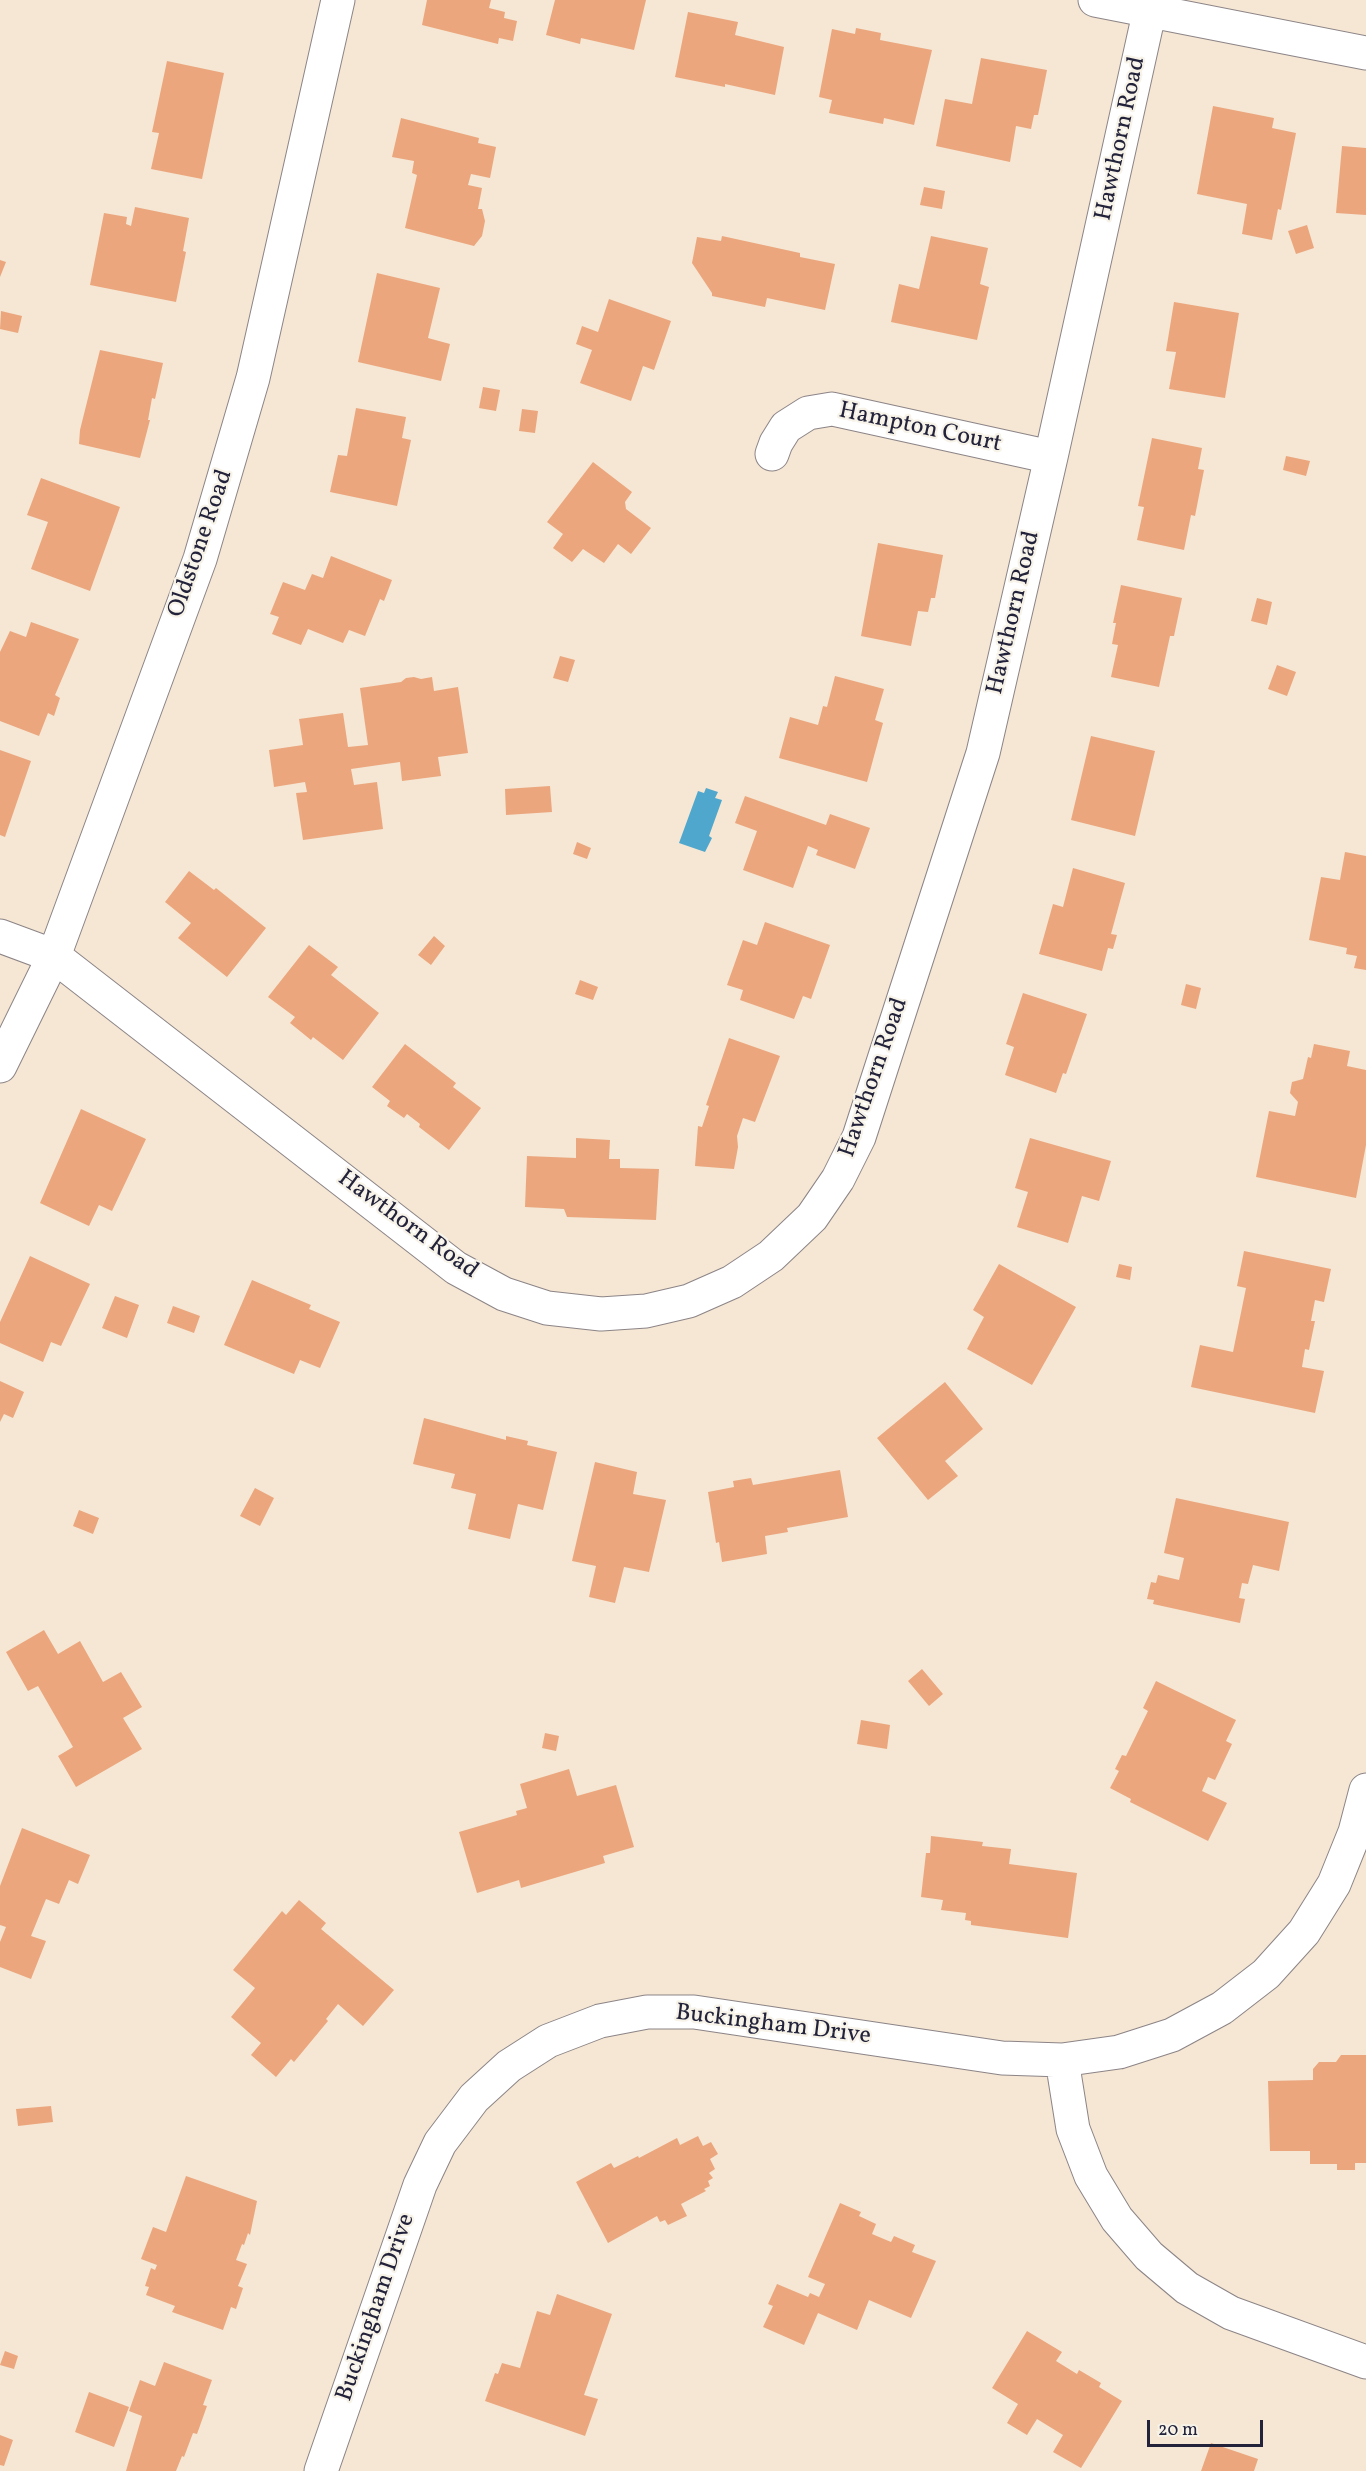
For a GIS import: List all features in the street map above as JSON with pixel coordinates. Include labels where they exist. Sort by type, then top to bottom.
[{"type":"street","name":"Oldstone Road","points":[[0,1066],[54,956],[200,559],[253,378],[338,0]]},
{"type":"street","points":[[1095,0],[1151,6],[1366,53]]},
{"type":"street","name":"Hawthorn Road","points":[[0,936],[54,956],[456,1268],[504,1294],[547,1308],[601,1314],[646,1311],[689,1300],[732,1282],[771,1256],[812,1217],[838,1179],[859,1137],[983,753],[1151,6]]},
{"type":"street","name":"Hampton Court","points":[[772,454],[786,427],[808,413],[832,409],[1051,457]]},
{"type":"street","name":"Buckingham Drive","points":[[321,2471],[420,2185],[440,2143],[474,2098],[509,2066],[549,2041],[600,2021],[647,2012],[694,2012],[1002,2058],[1062,2060],[1119,2052],[1172,2035],[1222,2008],[1266,1974],[1304,1932],[1334,1884],[1355,1832],[1366,1790]]},
{"type":"street","points":[[1062,2060],[1073,2129],[1091,2175],[1117,2218],[1149,2256],[1187,2288],[1231,2313],[1366,2362]]},
{"type":"water","points":[[706,788],[718,792],[715,798],[722,800],[709,836],[712,838],[705,852],[679,843],[698,791],[704,793]]},
{"type":"building","points":[[427,0],[491,0],[489,8],[505,12],[504,18],[517,21],[513,41],[499,38],[498,44],[422,25]]},
{"type":"building","points":[[555,0],[646,0],[634,50],[581,38],[580,44],[546,35]]},
{"type":"building","points":[[688,12],[738,22],[735,35],[784,47],[775,95],[725,84],[725,87],[675,77]]},
{"type":"building","points":[[856,28],[881,33],[880,40],[932,50],[914,125],[884,118],[883,124],[829,113],[832,100],[819,97],[832,29],[855,34]]},
{"type":"building","points":[[981,58],[1047,70],[1038,115],[1034,115],[1031,129],[1016,126],[1010,162],[936,146],[945,99],[972,104]]},
{"type":"building","points":[[167,61],[224,73],[202,179],[151,169],[159,133],[152,132]]},
{"type":"building","points":[[1213,106],[1274,118],[1272,128],[1296,133],[1281,210],[1278,209],[1272,240],[1242,234],[1247,204],[1197,194]]},
{"type":"building","points":[[401,118],[479,138],[478,143],[496,147],[490,178],[471,174],[468,185],[482,188],[478,209],[482,209],[485,221],[482,236],[474,246],[405,228],[417,175],[412,173],[414,161],[392,157]]},
{"type":"building","points":[[1342,146],[1366,148],[1366,215],[1336,213]]},
{"type":"building","points":[[924,187],[945,191],[942,209],[920,205]]},
{"type":"building","points":[[135,207],[189,218],[183,251],[186,252],[176,302],[90,285],[104,213],[127,217],[126,224],[131,226]]},
{"type":"building","points":[[1307,225],[1314,248],[1296,254],[1288,231]]},
{"type":"building","points":[[722,236],[800,253],[800,257],[835,264],[825,310],[767,298],[765,307],[712,296],[692,263],[697,237],[721,241]]},
{"type":"building","points":[[931,236],[988,248],[980,284],[989,287],[977,340],[891,322],[899,284],[919,289]]},
{"type":"building","points":[[0,260],[6,262],[0,277]]},
{"type":"building","points":[[377,273],[440,288],[428,338],[450,344],[441,381],[358,362]]},
{"type":"building","points":[[609,299],[671,321],[654,370],[643,366],[631,401],[580,383],[592,350],[576,344],[582,326],[598,332]]},
{"type":"building","points":[[1174,302],[1239,313],[1225,398],[1169,389],[1176,352],[1166,351]]},
{"type":"building","points":[[1,311],[22,316],[18,333],[0,329]]},
{"type":"building","points":[[100,350],[163,363],[155,399],[152,398],[148,420],[150,420],[140,458],[79,444],[80,430]]},
{"type":"building","points":[[483,387],[500,390],[496,411],[479,408]]},
{"type":"building","points":[[356,408],[406,417],[402,438],[411,440],[397,506],[330,492],[338,455],[347,456]]},
{"type":"building","points":[[522,409],[538,411],[535,433],[519,431]]},
{"type":"building","points":[[1152,438],[1202,448],[1198,469],[1204,470],[1195,516],[1191,515],[1184,550],[1137,540],[1144,507],[1138,506]]},
{"type":"building","points":[[1286,456],[1310,461],[1306,476],[1283,470]]},
{"type":"building","points":[[593,462],[632,492],[625,502],[626,509],[651,528],[631,554],[618,544],[604,563],[583,549],[572,562],[553,548],[563,534],[547,522]]},
{"type":"building","points":[[41,478],[120,507],[90,591],[31,569],[48,522],[27,515]]},
{"type":"building","points":[[878,543],[943,555],[935,598],[931,598],[928,612],[918,611],[911,646],[861,636]]},
{"type":"building","points":[[331,556],[392,580],[384,601],[380,599],[365,636],[349,630],[343,643],[308,629],[301,645],[272,634],[279,617],[270,614],[283,582],[305,590],[312,574],[323,578]]},
{"type":"building","points":[[1121,585],[1182,598],[1174,636],[1170,636],[1159,687],[1111,677],[1118,645],[1112,644],[1116,623],[1113,623]]},
{"type":"building","points":[[1257,598],[1272,602],[1267,625],[1251,621]]},
{"type":"building","points":[[31,622],[79,639],[55,695],[60,698],[54,716],[48,713],[39,736],[0,721],[0,652],[10,631],[26,637]]},
{"type":"building","points":[[560,656],[575,660],[568,682],[553,678]]},
{"type":"building","points":[[1277,665],[1296,672],[1287,696],[1268,689]]},
{"type":"building","points":[[835,676],[884,689],[875,720],[883,723],[867,782],[779,758],[790,717],[818,725],[823,706],[827,707]]},
{"type":"building","points":[[432,677],[434,691],[458,687],[468,753],[438,757],[441,776],[402,781],[400,762],[351,769],[354,785],[377,782],[383,829],[303,840],[296,793],[307,792],[305,782],[274,787],[269,750],[303,745],[299,719],[343,713],[348,747],[368,745],[360,688],[401,682],[406,678],[421,679]]},
{"type":"building","points":[[1091,736],[1155,751],[1135,836],[1071,820]]},
{"type":"building","points":[[0,750],[31,761],[5,837],[0,835]]},
{"type":"building","points":[[550,786],[552,812],[506,815],[505,789]]},
{"type":"building","points":[[745,796],[826,825],[830,814],[870,828],[855,869],[816,855],[818,850],[808,846],[793,888],[743,870],[757,831],[735,823]]},
{"type":"building","points":[[577,842],[591,848],[587,859],[573,854]]},
{"type":"building","points":[[1345,852],[1366,856],[1366,970],[1354,968],[1357,956],[1346,954],[1347,948],[1309,940],[1321,877],[1340,880]]},
{"type":"building","points":[[1073,868],[1125,883],[1111,934],[1117,935],[1113,949],[1108,948],[1102,971],[1039,954],[1053,904],[1063,907]]},
{"type":"building","points":[[189,871],[214,890],[216,888],[266,928],[227,977],[178,938],[191,923],[165,902]]},
{"type":"building","points":[[765,922],[830,945],[811,999],[803,996],[794,1019],[740,1000],[743,990],[727,985],[743,940],[757,945]]},
{"type":"building","points":[[434,936],[445,946],[431,965],[418,955]]},
{"type":"building","points":[[309,945],[338,967],[331,975],[379,1013],[343,1060],[313,1037],[311,1040],[290,1023],[295,1017],[268,997]]},
{"type":"building","points":[[580,980],[598,987],[593,1000],[575,994]]},
{"type":"building","points":[[1186,984],[1201,988],[1196,1009],[1181,1005]]},
{"type":"building","points":[[1023,993],[1087,1014],[1066,1074],[1063,1073],[1056,1093],[1005,1075],[1014,1047],[1006,1044]]},
{"type":"building","points":[[729,1038],[780,1056],[755,1122],[743,1118],[737,1136],[738,1147],[734,1169],[695,1166],[698,1126],[702,1127],[709,1106],[706,1105]]},
{"type":"building","points":[[405,1044],[456,1083],[453,1087],[481,1108],[449,1150],[419,1127],[420,1124],[407,1114],[404,1118],[387,1106],[390,1101],[372,1087]]},
{"type":"building","points":[[1314,1044],[1350,1051],[1347,1066],[1366,1070],[1366,1145],[1356,1198],[1256,1177],[1269,1111],[1295,1116],[1298,1102],[1290,1093],[1292,1082],[1303,1079],[1308,1057],[1311,1058]]},
{"type":"building","points":[[81,1109],[146,1139],[112,1211],[99,1205],[89,1226],[40,1203]]},
{"type":"building","points":[[576,1138],[610,1140],[609,1159],[620,1159],[620,1168],[659,1169],[656,1220],[567,1217],[564,1209],[525,1207],[527,1156],[576,1158]]},
{"type":"building","points":[[1030,1138],[1111,1161],[1099,1201],[1082,1196],[1068,1243],[1017,1227],[1028,1192],[1015,1188]]},
{"type":"building","points":[[1244,1251],[1331,1269],[1324,1302],[1315,1300],[1311,1321],[1315,1321],[1309,1350],[1305,1349],[1302,1367],[1324,1371],[1315,1413],[1191,1387],[1200,1345],[1233,1352],[1246,1288],[1237,1286]]},
{"type":"building","points":[[30,1256],[90,1284],[61,1346],[51,1342],[43,1362],[0,1343],[0,1322]]},
{"type":"building","points":[[999,1264],[1076,1307],[1032,1385],[967,1349],[984,1317],[973,1310]]},
{"type":"building","points":[[1119,1264],[1132,1267],[1130,1280],[1116,1277]]},
{"type":"building","points":[[252,1280],[311,1305],[309,1309],[340,1322],[320,1368],[300,1360],[294,1374],[224,1345]]},
{"type":"building","points":[[115,1296],[139,1305],[127,1338],[102,1328]]},
{"type":"building","points":[[173,1306],[200,1316],[194,1333],[167,1323]]},
{"type":"building","points":[[0,1381],[24,1392],[13,1418],[4,1414],[0,1422]]},
{"type":"building","points":[[945,1382],[983,1429],[945,1461],[958,1476],[928,1500],[877,1438]]},
{"type":"building","points":[[424,1418],[506,1440],[506,1436],[528,1441],[527,1445],[557,1452],[543,1510],[518,1504],[510,1539],[468,1529],[476,1494],[451,1488],[455,1474],[413,1464]]},
{"type":"building","points":[[595,1462],[637,1472],[633,1494],[666,1500],[649,1572],[624,1567],[615,1603],[589,1597],[596,1566],[572,1561]]},
{"type":"building","points":[[840,1470],[848,1517],[787,1528],[788,1532],[765,1536],[767,1554],[722,1562],[719,1542],[716,1543],[708,1492],[734,1487],[733,1481],[751,1478],[753,1485]]},
{"type":"building","points":[[255,1488],[274,1498],[260,1526],[240,1516]]},
{"type":"building","points":[[1176,1498],[1289,1522],[1279,1571],[1253,1565],[1248,1584],[1242,1583],[1239,1598],[1245,1599],[1240,1623],[1153,1604],[1154,1600],[1147,1599],[1151,1582],[1156,1583],[1158,1575],[1179,1580],[1184,1558],[1164,1553]]},
{"type":"building","points":[[79,1510],[99,1518],[93,1534],[73,1526]]},
{"type":"building","points":[[44,1630],[58,1654],[80,1641],[103,1682],[121,1672],[142,1707],[123,1718],[142,1749],[76,1787],[58,1756],[73,1747],[38,1686],[28,1691],[6,1652]]},
{"type":"building","points":[[922,1669],[943,1694],[929,1706],[908,1681]]},
{"type":"building","points":[[1156,1681],[1236,1720],[1226,1741],[1232,1744],[1215,1780],[1208,1777],[1202,1791],[1227,1803],[1208,1841],[1130,1802],[1131,1799],[1110,1788],[1119,1771],[1115,1769],[1122,1755],[1126,1756],[1148,1711],[1143,1708]]},
{"type":"building","points":[[861,1720],[890,1725],[887,1749],[857,1744]]},
{"type":"building","points":[[545,1733],[559,1736],[556,1751],[542,1748]]},
{"type":"building","points":[[569,1769],[577,1796],[616,1785],[634,1847],[603,1856],[605,1863],[521,1888],[519,1880],[477,1893],[459,1832],[517,1815],[516,1811],[527,1808],[520,1784]]},
{"type":"building","points":[[22,1828],[90,1855],[78,1884],[69,1880],[59,1904],[46,1899],[31,1936],[46,1941],[31,1979],[0,1967],[0,1942],[6,1927],[0,1925],[0,1886]]},
{"type":"building","points":[[931,1836],[983,1842],[982,1846],[1011,1849],[1009,1864],[1077,1873],[1068,1938],[971,1925],[971,1921],[965,1920],[966,1913],[941,1910],[943,1900],[921,1897],[926,1853],[930,1853]]},
{"type":"building","points":[[299,1900],[326,1923],[321,1929],[394,1990],[363,2026],[338,2004],[326,2019],[328,2021],[294,2062],[291,2059],[276,2077],[251,2055],[261,2043],[231,2017],[255,1988],[233,1970],[282,1911],[286,1915]]},
{"type":"building","points":[[1341,2055],[1366,2055],[1366,2163],[1355,2163],[1355,2170],[1337,2170],[1337,2164],[1310,2164],[1310,2151],[1270,2151],[1268,2081],[1313,2080],[1313,2069],[1319,2062],[1336,2062]]},
{"type":"building","points":[[51,2106],[53,2122],[18,2126],[16,2109]]},
{"type":"building","points":[[698,2136],[703,2146],[711,2142],[718,2154],[710,2159],[715,2169],[709,2173],[713,2178],[708,2181],[710,2186],[704,2189],[706,2191],[681,2204],[687,2216],[668,2225],[665,2220],[660,2222],[657,2216],[608,2243],[576,2182],[611,2163],[614,2168],[677,2138],[680,2145]]},
{"type":"building","points":[[186,2176],[257,2201],[250,2235],[248,2233],[236,2260],[247,2264],[238,2286],[243,2288],[236,2309],[231,2307],[223,2330],[172,2312],[175,2306],[146,2295],[149,2287],[145,2286],[151,2268],[155,2270],[157,2265],[141,2259],[153,2227],[166,2232]]},
{"type":"building","points":[[840,2203],[861,2212],[859,2216],[876,2224],[872,2234],[891,2242],[894,2236],[915,2245],[912,2252],[936,2261],[911,2318],[869,2300],[857,2330],[818,2313],[804,2345],[763,2327],[773,2306],[768,2304],[777,2284],[808,2297],[810,2293],[819,2297],[825,2284],[808,2277]]},
{"type":"building","points":[[557,2294],[612,2314],[584,2395],[598,2399],[585,2436],[485,2401],[495,2373],[498,2374],[502,2363],[520,2368],[537,2311],[550,2315]]},
{"type":"building","points":[[1027,2331],[1062,2352],[1056,2361],[1077,2374],[1079,2370],[1101,2383],[1099,2387],[1122,2401],[1081,2468],[1053,2452],[1063,2435],[1037,2419],[1027,2435],[1007,2423],[1018,2404],[992,2388]]},
{"type":"building","points":[[5,2351],[18,2356],[14,2369],[0,2365]]},
{"type":"building","points":[[164,2362],[212,2380],[203,2405],[207,2406],[197,2434],[193,2433],[176,2471],[126,2471],[142,2416],[129,2411],[140,2380],[155,2386]]},
{"type":"building","points":[[89,2392],[129,2407],[114,2447],[75,2432]]},
{"type":"building","points":[[0,2435],[13,2440],[4,2466],[0,2465]]},
{"type":"building","points":[[1211,2443],[1258,2459],[1254,2471],[1201,2471]]}]
